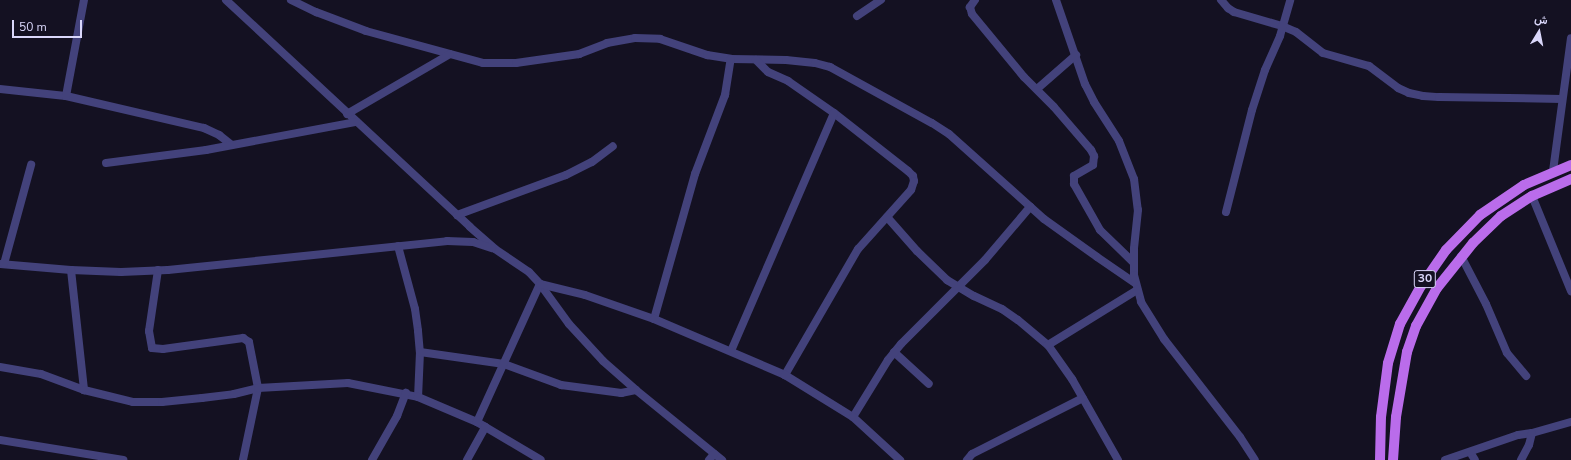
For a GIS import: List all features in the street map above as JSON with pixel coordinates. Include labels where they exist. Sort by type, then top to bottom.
[{"type":"main road","name":"30","points":[[1380,460],[1381,417],[1388,363],[1400,324],[1420,286],[1446,250],[1475,219],[1498,201],[1524,185],[1571,165]]},
{"type":"main road","name":"30","points":[[1393,460],[1396,417],[1404,368],[1411,338],[1428,302],[1461,256],[1486,229],[1501,216],[1532,196],[1571,179]]},
{"type":"street","points":[[66,96],[84,0]]},
{"type":"street","points":[[226,0],[457,215],[496,249],[518,263],[540,284],[569,324],[603,361],[712,457],[722,460]]},
{"type":"street","points":[[292,0],[316,12],[366,31],[483,62],[516,63],[579,54],[607,43],[635,38],[660,40],[707,55],[731,59],[786,60],[815,63],[830,67],[932,123],[949,134],[1030,207],[1136,286]]},
{"type":"street","points":[[857,16],[881,0]]},
{"type":"street","points":[[975,0],[970,7],[972,14],[1036,89],[1065,119],[1094,156],[1092,165],[1074,176],[1074,184],[1100,230],[1133,262]]},
{"type":"street","points":[[1056,0],[1088,92],[1120,141],[1134,178],[1138,210],[1133,262],[1136,286],[1148,315],[1164,340],[1240,437],[1255,460]]},
{"type":"street","points":[[1221,0],[1234,12],[1282,26],[1296,32],[1323,53],[1369,66],[1398,88],[1409,93],[1439,97],[1562,99]]},
{"type":"street","points":[[1226,212],[1252,110],[1290,0]]},
{"type":"street","points":[[1553,172],[1571,38]]},
{"type":"street","points":[[347,114],[450,54]]},
{"type":"street","points":[[1036,89],[1076,55]]},
{"type":"street","points":[[654,319],[695,174],[725,95],[731,59]]},
{"type":"street","points":[[756,60],[768,72],[788,81],[834,113],[913,176],[914,181],[911,190],[858,249],[785,375]]},
{"type":"street","points":[[0,89],[66,96],[204,128],[218,135],[232,145]]},
{"type":"street","points":[[731,351],[834,113]]},
{"type":"street","points":[[106,163],[232,145],[356,122]]},
{"type":"street","points":[[457,215],[566,175],[592,162],[613,146]]},
{"type":"street","points":[[31,165],[2,264],[72,270],[121,272],[158,270],[447,241],[473,242],[496,249]]},
{"type":"street","points":[[1532,196],[1571,291]]},
{"type":"street","points":[[853,417],[894,352],[989,255],[1030,207]]},
{"type":"street","points":[[887,217],[938,271],[958,288],[1018,320],[1048,345],[1083,398],[1118,460]]},
{"type":"street","points":[[398,246],[415,309],[420,352],[418,397]]},
{"type":"street","points":[[1461,256],[1486,304],[1507,353],[1526,376]]},
{"type":"street","points":[[72,270],[84,390]]},
{"type":"street","points":[[158,270],[149,331],[152,348],[163,348],[235,338],[247,339],[258,388],[243,460]]},
{"type":"street","points":[[540,284],[585,295],[654,319],[785,375],[853,417],[900,460]]},
{"type":"street","points":[[477,422],[540,284]]},
{"type":"street","points":[[1048,345],[1136,286]]},
{"type":"street","points":[[420,352],[504,364],[561,385],[621,393],[636,390]]},
{"type":"street","points":[[894,352],[929,384]]},
{"type":"street","points":[[0,367],[40,374],[84,390],[133,402],[162,402],[234,394],[258,388],[348,383],[418,397],[477,422],[541,460]]},
{"type":"street","points":[[372,460],[397,416],[406,394]]},
{"type":"street","points":[[967,460],[972,454],[1083,398]]},
{"type":"street","points":[[1445,460],[1518,435],[1532,433],[1571,422]]},
{"type":"street","points":[[468,460],[485,427]]},
{"type":"street","points":[[1521,460],[1529,445],[1532,433]]},
{"type":"street","points":[[0,440],[123,460]]},
{"type":"street","points":[[1470,452],[1475,460]]}]
